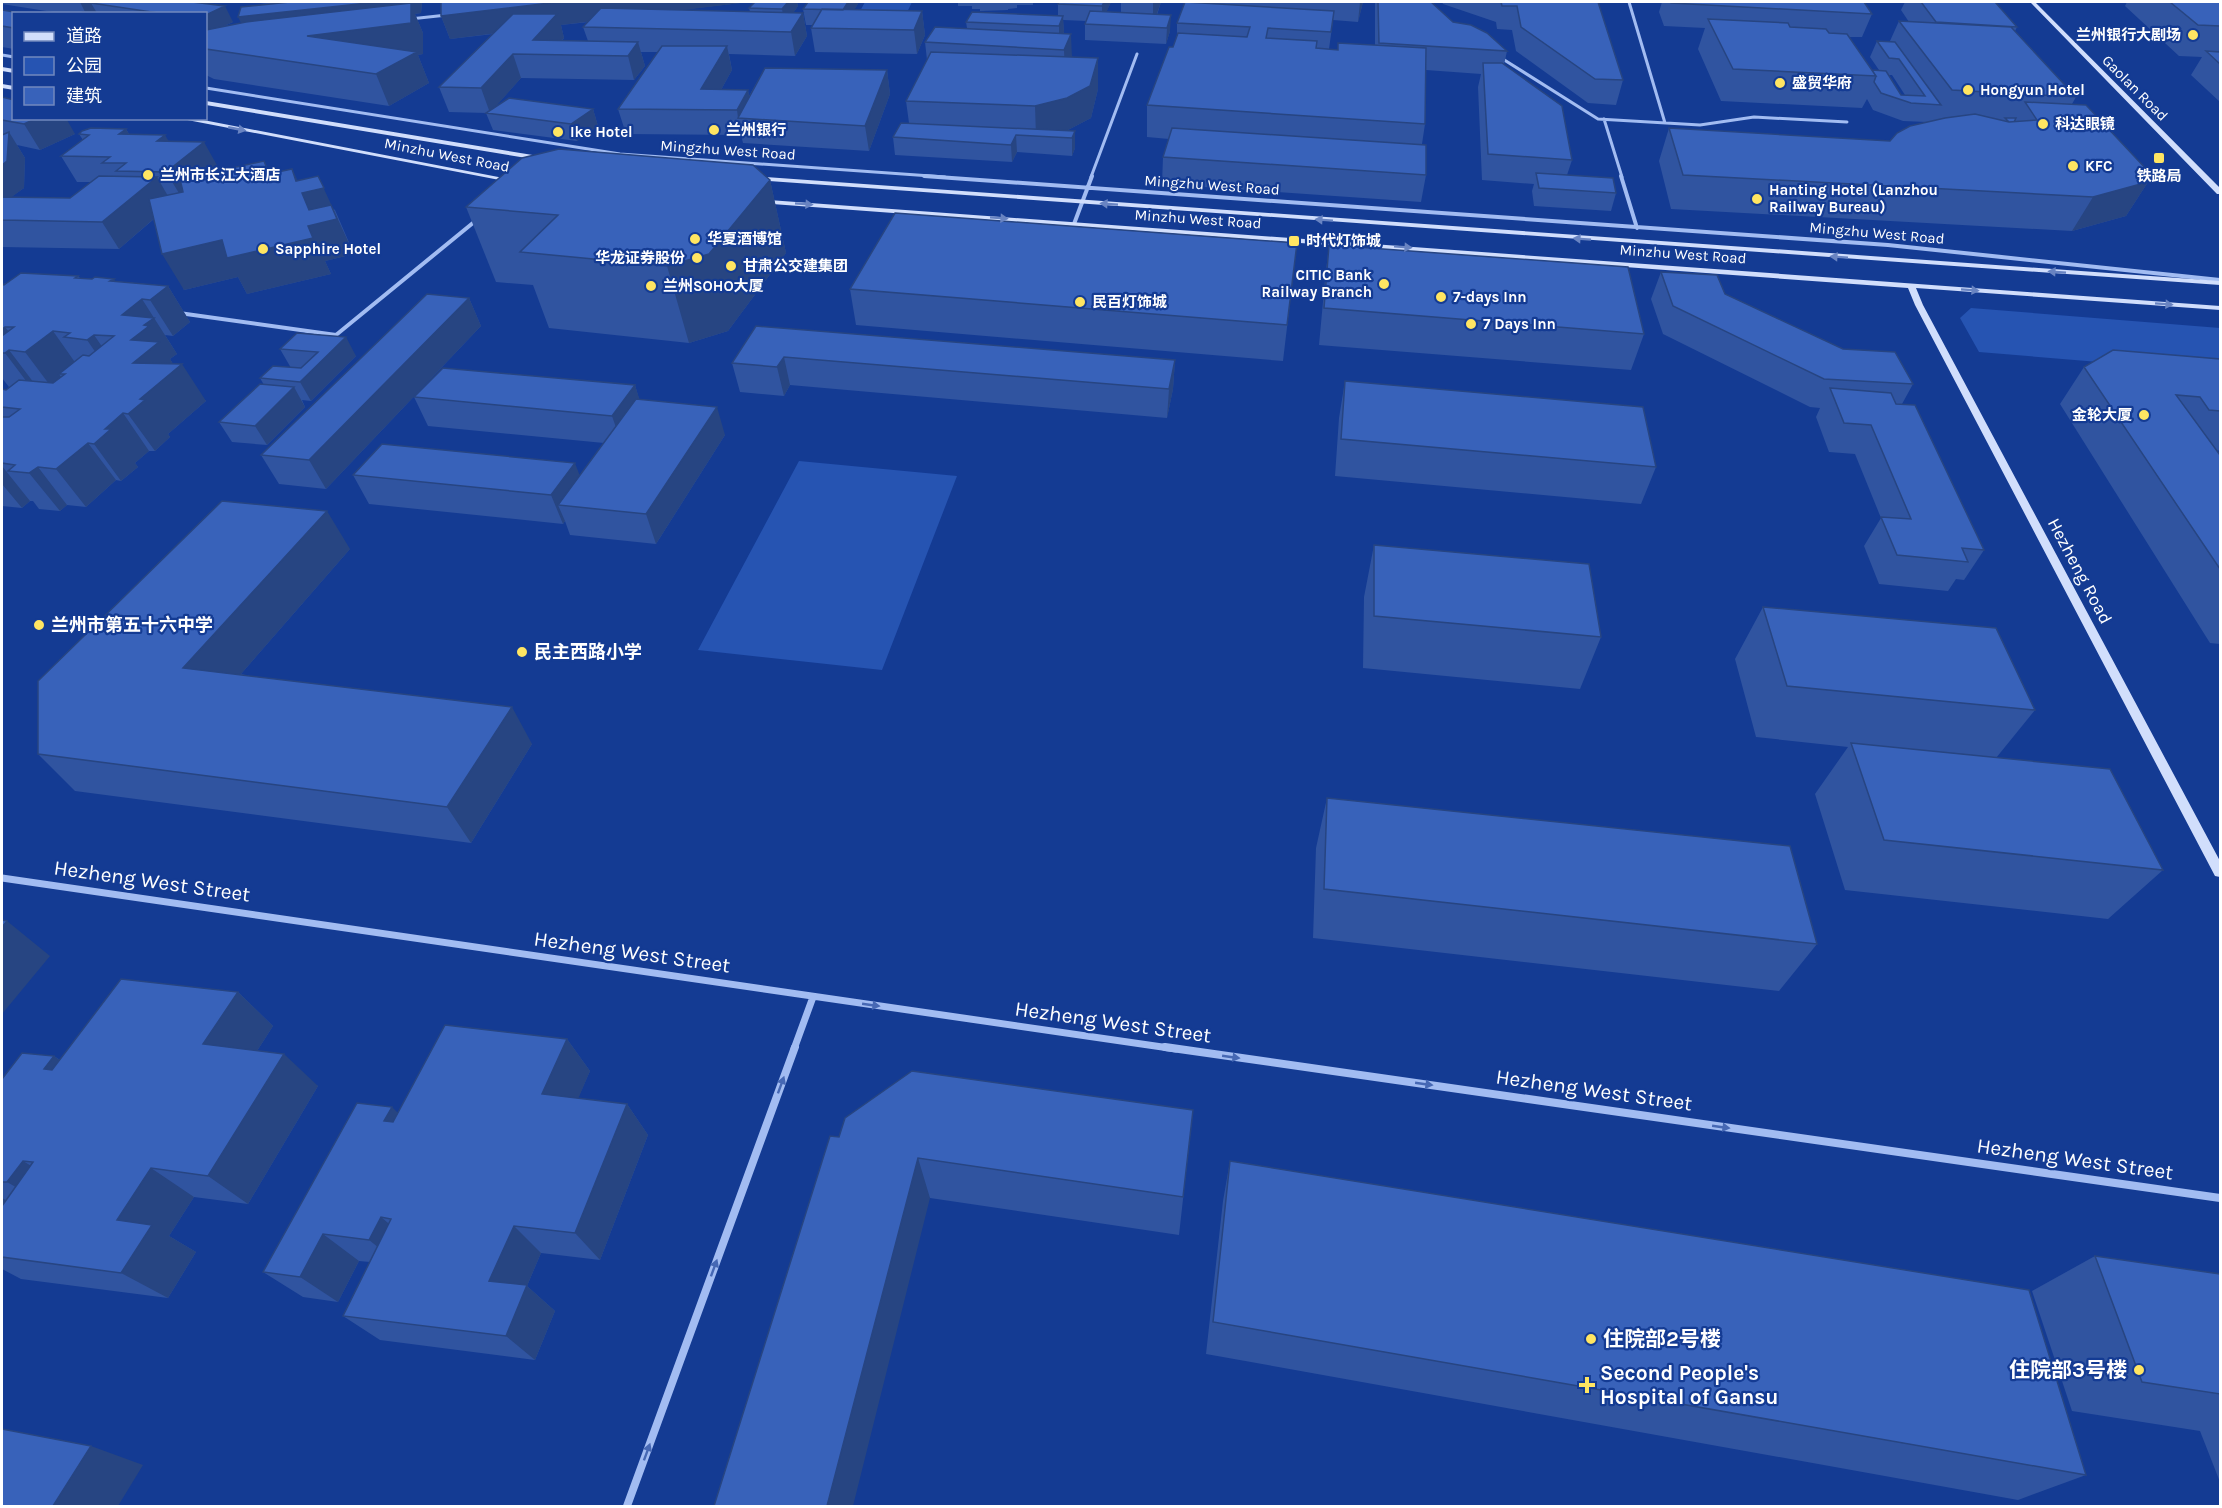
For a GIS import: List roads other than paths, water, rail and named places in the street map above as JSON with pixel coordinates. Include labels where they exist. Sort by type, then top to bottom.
[{"type":"main road","name":"Gaolan Road","points":[[2032,2],[2220,192]]},
{"type":"main road","name":"Minzhu West Road","points":[[207,103],[558,161]]},
{"type":"main road","name":"Minzhu West Road","points":[[191,120],[522,183]]},
{"type":"main road","name":"Minzhu West Road","points":[[748,178],[2220,282]]},
{"type":"main road","name":"Minzhu West Road","points":[[755,201],[2220,308]]},
{"type":"main road","name":"Hezheng Road","points":[[1911,285],[1919,305],[2220,872]]},
{"type":"street","points":[[1629,2],[1665,123]]},
{"type":"street","points":[[441,9],[441,15]]},
{"type":"street","points":[[406,20],[452,14]]},
{"type":"street","points":[[1074,224],[1137,54]]},
{"type":"street","points":[[1498,55],[1598,119],[1700,125],[1754,117],[1848,122]]},
{"type":"street","name":"Mingzhu West Road","points":[[207,88],[620,154],[1888,245],[2220,282]]},
{"type":"street","points":[[1604,119],[1637,228]]},
{"type":"street","points":[[514,189],[522,183]]},
{"type":"street","points":[[170,311],[336,335],[480,217]]},
{"type":"street","name":"Hezheng West Street","points":[[2,878],[813,997],[2220,1198]]},
{"type":"street","points":[[627,1506],[813,997]]},
{"type":"place","name":"兰州银行大剧场","points":[[2193,35]]},
{"type":"place","name":"盛贸华府","points":[[1780,83]]},
{"type":"place","name":"Hongyun Hotel","points":[[1968,90]]},
{"type":"place","name":"科达眼镜","points":[[2043,124]]},
{"type":"place","name":"兰州银行","points":[[714,130]]},
{"type":"place","name":"Ike Hotel","points":[[558,132]]},
{"type":"place","name":"铁路局","points":[[2159,158]]},
{"type":"place","name":"KFC","points":[[2073,166]]},
{"type":"place","name":"兰州市长江大酒店","points":[[148,175]]},
{"type":"place","name":"Hanting Hotel (Lanzhou Railway Bureau)","points":[[1757,199]]},
{"type":"place","name":"华夏酒博馆","points":[[695,239]]},
{"type":"place","name":"时代灯饰城","points":[[1294,241]]},
{"type":"place","name":"Sapphire Hotel","points":[[263,249]]},
{"type":"place","name":"华龙证券股份","points":[[697,258]]},
{"type":"place","name":"甘肃公交建集团","points":[[731,266]]},
{"type":"place","name":"CITIC Bank Railway Branch","points":[[1384,284]]},
{"type":"place","name":"兰州SOHO大厦","points":[[651,286]]},
{"type":"place","name":"7-days Inn","points":[[1441,297]]},
{"type":"place","name":"民百灯饰城","points":[[1080,302]]},
{"type":"place","name":"7 Days Inn","points":[[1471,324]]},
{"type":"place","name":"金轮大厦","points":[[2144,415]]},
{"type":"place","name":"兰州市第五十六中学","points":[[39,625]]},
{"type":"place","name":"民主西路小学","points":[[522,652]]},
{"type":"place","name":"住院部2号楼","points":[[1591,1339]]},
{"type":"place","name":"住院部3号楼","points":[[2139,1370]]},
{"type":"place","name":"Second People's Hospital of Gansu","points":[[1587,1385]]}]
